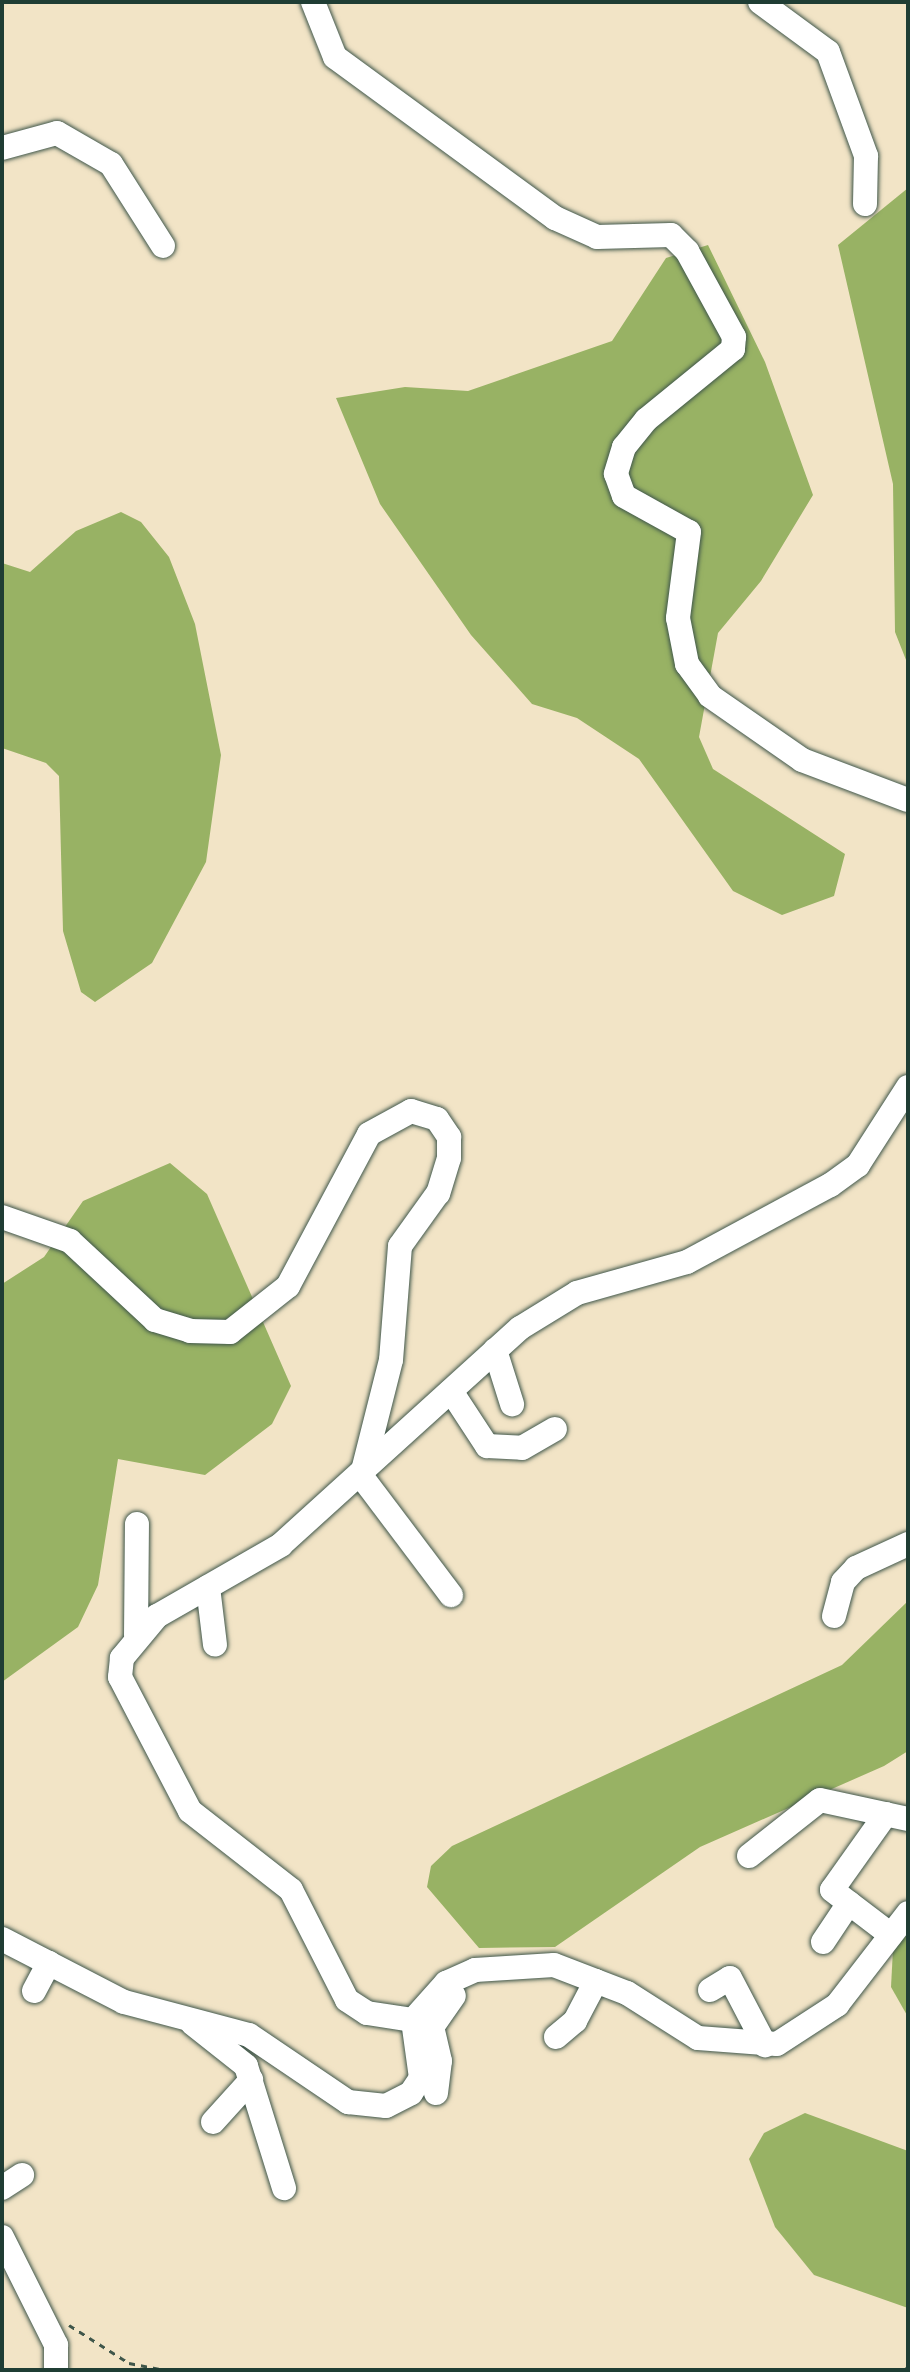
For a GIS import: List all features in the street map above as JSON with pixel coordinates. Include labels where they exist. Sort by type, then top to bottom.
[{"type":"street","points":[[313,2],[335,57],[555,218],[597,237],[671,235],[687,251],[734,337],[733,349],[646,420],[624,447],[616,474],[624,496],[689,532],[678,618],[687,664],[710,696],[802,760],[908,800]]},
{"type":"street","points":[[760,2],[828,52],[866,156],[865,204]]},
{"type":"street","points":[[2,148],[57,133],[111,164],[163,246]]},
{"type":"street","points":[[413,2020],[367,2013],[347,2000],[291,1890],[190,1811],[125,1698],[122,1658],[136,1635],[208,1587],[281,1545],[358,1480],[495,1350],[577,1293],[687,1262],[830,1185],[858,1165],[908,1087]]},
{"type":"street","points":[[2,1217],[70,1241],[155,1320],[190,1331],[230,1332],[288,1286],[369,1134],[411,1111],[437,1119],[449,1137],[449,1158],[438,1193],[400,1246],[391,1360],[370,1459],[358,1480]]},
{"type":"street","points":[[495,1350],[512,1404]]},
{"type":"street","points":[[451,1391],[487,1446],[522,1448],[555,1429]]},
{"type":"street","points":[[358,1480],[451,1595]]},
{"type":"street","points":[[136,1635],[137,1524]]},
{"type":"street","points":[[834,1616],[843,1582],[856,1568],[908,1544]]},
{"type":"street","points":[[208,1587],[215,1645]]},
{"type":"street","points":[[749,1856],[820,1800],[897,1817],[832,1890],[891,1935]]},
{"type":"street","points":[[823,1942],[849,1903]]},
{"type":"street","points":[[2,1939],[124,2002],[249,2035],[334,2097],[386,2106],[421,2078],[413,2020],[446,1983],[510,1964],[585,1977],[698,2038],[765,2045],[806,2032],[837,2005],[908,1913]]},
{"type":"street","points":[[34,1991],[49,1963]]},
{"type":"street","points":[[559,2027],[575,2021],[585,1977]]},
{"type":"street","points":[[710,1990],[730,1978],[765,2045]]},
{"type":"street","points":[[436,2093],[440,2061],[432,2027],[455,1998],[446,1983]]},
{"type":"street","points":[[184,2016],[246,2066],[284,2188]]},
{"type":"street","points":[[213,2122],[251,2080]]},
{"type":"street","points":[[2,2237],[56,2345],[56,2370]]},
{"type":"path","points":[[32,2302],[129,2363],[166,2370]]},
{"type":"green space","points":[[908,188],[908,665],[895,632],[893,484],[838,245]]},
{"type":"green space","points":[[708,245],[765,362],[813,495],[761,581],[718,633],[699,737],[713,769],[845,854],[834,896],[782,915],[733,891],[639,759],[577,718],[532,704],[471,635],[380,504],[336,398],[405,387],[468,391],[612,341],[666,258]]},
{"type":"green space","points":[[121,512],[141,522],[169,557],[195,624],[221,755],[206,862],[152,963],[95,1002],[81,992],[63,931],[59,776],[46,763],[2,748],[2,563],[30,572],[76,531]]},
{"type":"green space","points":[[170,1163],[207,1194],[291,1386],[272,1424],[205,1475],[118,1459],[98,1585],[78,1627],[2,1682],[2,1284],[44,1257],[83,1201]]},
{"type":"green space","points":[[908,1601],[908,1751],[884,1766],[700,1847],[555,1947],[479,1948],[427,1887],[431,1866],[452,1846],[842,1665]]},
{"type":"green space","points":[[908,1930],[908,2017],[891,1987],[893,1949]]},
{"type":"green space","points":[[805,2113],[908,2151],[908,2308],[814,2275],[775,2227],[749,2159],[764,2133]]}]
